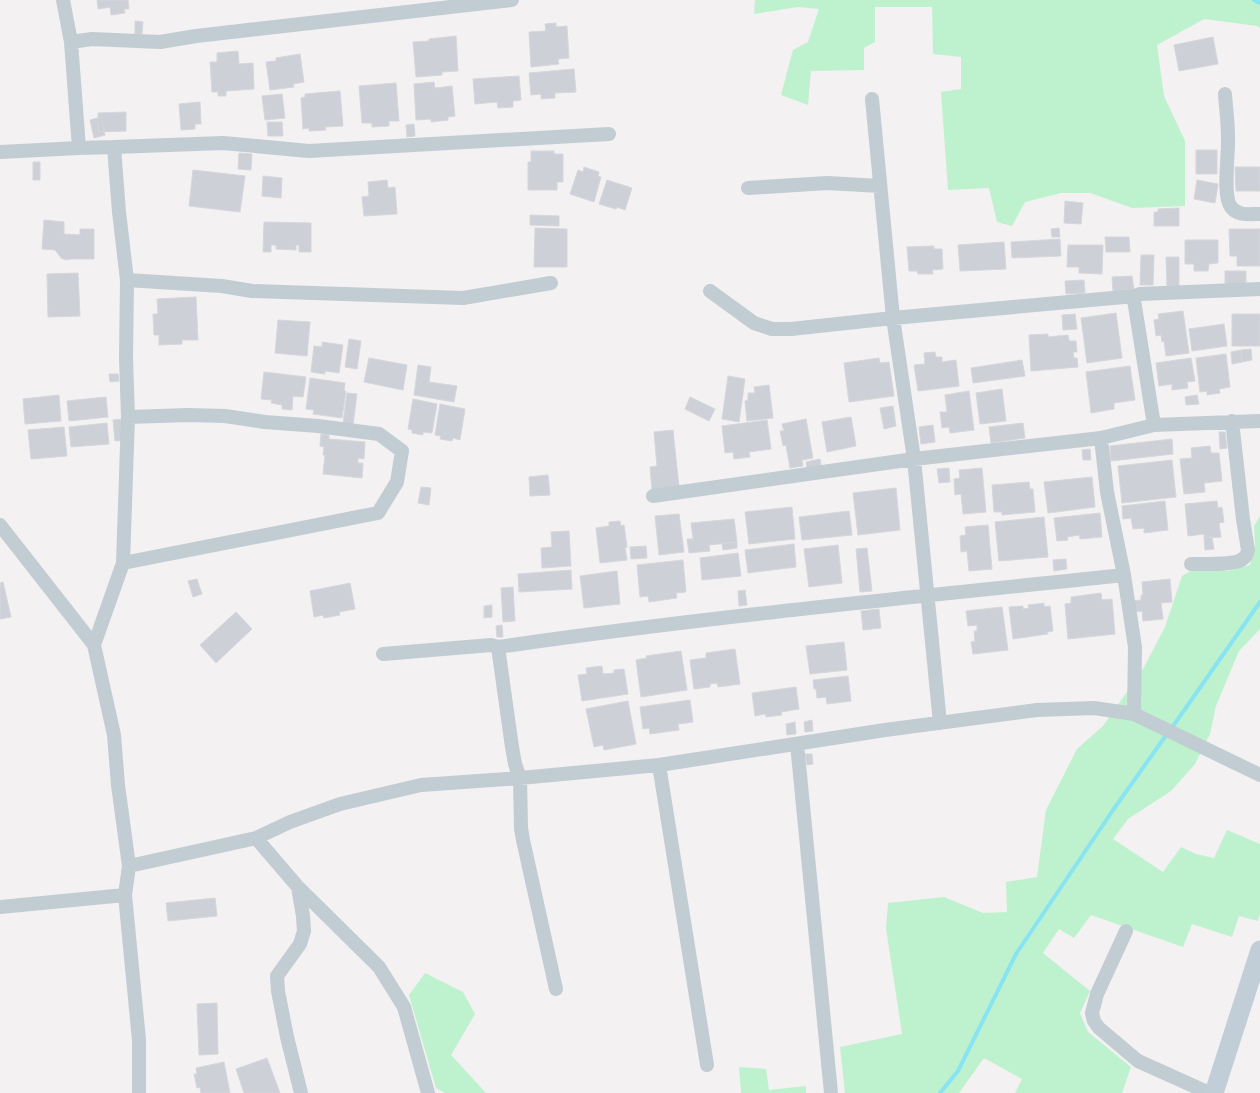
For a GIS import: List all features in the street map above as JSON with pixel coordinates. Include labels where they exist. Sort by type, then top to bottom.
[{"type":"street","points":[[64,0],[71,42],[79,148]]},
{"type":"street","points":[[71,42],[92,39],[160,42],[196,36],[512,0]]},
{"type":"street","points":[[1225,94],[1228,138],[1228,203],[1238,213],[1260,214]]},
{"type":"street","points":[[872,99],[893,318],[914,459],[940,723]]},
{"type":"street","points":[[0,152],[224,143],[309,150],[610,134]]},
{"type":"street","points":[[94,645],[123,563],[128,417],[126,358],[127,280],[114,147]]},
{"type":"street","points":[[748,188],[827,182],[880,186]]},
{"type":"street","points":[[127,280],[222,286],[252,291],[463,298],[551,283]]},
{"type":"street","points":[[710,291],[754,323],[772,328],[791,329],[1140,294],[1260,289]]},
{"type":"street","points":[[1135,296],[1134,300],[1154,425]]},
{"type":"street","points":[[123,563],[378,513],[397,482],[402,451],[380,434],[318,426],[265,422],[225,416],[128,417]]},
{"type":"street","points":[[652,496],[914,459],[1101,438],[1154,425],[1260,421]]},
{"type":"street","points":[[1191,564],[1231,563],[1239,561],[1247,555],[1248,550],[1232,422]]},
{"type":"street","points":[[1101,438],[1107,492],[1124,576],[1135,647],[1134,714]]},
{"type":"street","points":[[0,526],[94,645],[114,735],[118,785],[129,866],[125,895],[139,1040],[139,1093]]},
{"type":"street","points":[[383,654],[490,645],[498,647],[680,623],[928,595],[1124,576]]},
{"type":"street","points":[[498,647],[512,747],[520,778],[523,840],[556,989]]},
{"type":"street","points":[[129,866],[256,838],[290,822],[340,804],[421,785],[659,765],[1037,710],[1094,708],[1134,714],[1260,775]]},
{"type":"street","points":[[797,744],[831,1093]]},
{"type":"street","points":[[659,765],[707,1066]]},
{"type":"street","points":[[256,838],[298,887],[379,967],[404,1007],[428,1093]]},
{"type":"street","points":[[298,887],[304,931],[300,944],[277,976],[287,1037],[301,1093]]},
{"type":"street","points":[[0,907],[125,895]]},
{"type":"street","points":[[1126,931],[1097,994],[1092,1013],[1094,1021],[1098,1028],[1138,1061],[1210,1093]]},
{"type":"street","points":[[1214,1093],[1260,950]]},
{"type":"green space","points":[[755,0],[1260,0],[1260,28],[1204,19],[1157,45],[1164,96],[1185,141],[1185,206],[1132,208],[1090,193],[1061,193],[1025,202],[1012,226],[997,222],[989,188],[948,190],[941,92],[961,89],[961,57],[933,54],[932,7],[875,7],[875,42],[864,48],[864,70],[811,71],[808,105],[781,95],[793,50],[808,42],[819,9],[798,7],[754,14]]},
{"type":"green space","points":[[1260,516],[1260,629],[1239,651],[1216,706],[1210,734],[1195,764],[1171,791],[1128,819],[1113,839],[1163,872],[1181,847],[1196,854],[1214,858],[1227,830],[1260,844],[1260,913],[1258,921],[1239,916],[1232,937],[1192,924],[1183,947],[1091,915],[1074,938],[1059,929],[1043,953],[1090,991],[1080,1013],[1088,1032],[1131,1067],[1122,1093],[1015,1093],[1022,1079],[984,1058],[959,1093],[845,1093],[840,1047],[902,1034],[886,928],[888,903],[944,897],[983,913],[1007,912],[1006,882],[1037,877],[1046,810],[1077,749],[1103,726],[1143,669],[1165,627],[1182,576],[1196,568],[1228,571],[1250,565],[1255,544],[1254,526]]},
{"type":"green space","points":[[425,973],[463,992],[475,1014],[451,1055],[486,1093],[445,1093],[436,1088],[409,995]]},
{"type":"green space","points":[[739,1067],[766,1069],[769,1090],[806,1086],[806,1093],[741,1093]]},
{"type":"building","points":[[97,0],[128,0],[129,9],[124,9],[125,13],[111,15],[110,7],[98,9]]},
{"type":"building","points":[[135,21],[143,22],[142,34],[135,34]]},
{"type":"building","points":[[556,23],[556,27],[567,26],[569,58],[558,59],[559,64],[531,67],[529,32],[546,31],[545,24]]},
{"type":"building","points":[[456,36],[458,71],[442,72],[442,75],[416,77],[413,42]]},
{"type":"building","points":[[1213,37],[1218,64],[1179,71],[1174,45]]},
{"type":"building","points":[[238,51],[239,64],[253,63],[254,89],[226,91],[226,96],[218,96],[218,92],[212,92],[210,62],[217,62],[217,53]]},
{"type":"building","points":[[300,54],[304,82],[293,84],[294,87],[270,90],[266,62],[276,61],[276,58]]},
{"type":"building","points":[[574,69],[576,92],[555,93],[555,98],[541,99],[541,94],[531,95],[529,73]]},
{"type":"building","points":[[519,76],[521,100],[513,101],[513,107],[498,108],[497,102],[475,104],[473,79]]},
{"type":"building","points":[[434,82],[435,88],[452,86],[455,116],[448,117],[448,120],[431,122],[431,119],[416,120],[414,84]]},
{"type":"building","points":[[396,83],[399,121],[389,121],[389,126],[372,127],[372,123],[362,123],[359,86]]},
{"type":"building","points":[[340,91],[343,126],[325,127],[326,130],[309,131],[309,128],[303,129],[301,98],[305,97],[305,94]]},
{"type":"building","points":[[282,94],[285,118],[265,120],[262,96]]},
{"type":"building","points":[[200,102],[201,124],[195,124],[195,129],[181,130],[179,104]]},
{"type":"building","points":[[126,112],[126,131],[98,132],[98,113]]},
{"type":"building","points":[[101,117],[105,135],[94,138],[90,120]]},
{"type":"building","points":[[267,122],[282,122],[283,136],[268,136]]},
{"type":"building","points":[[414,124],[415,136],[407,137],[406,125]]},
{"type":"building","points":[[1196,150],[1217,150],[1217,174],[1196,174]]},
{"type":"building","points":[[531,151],[554,151],[554,154],[563,154],[563,182],[557,182],[557,190],[528,190],[528,162],[531,162]]},
{"type":"building","points":[[239,153],[252,154],[251,170],[238,169]]},
{"type":"building","points":[[33,162],[40,162],[40,180],[33,180]]},
{"type":"building","points":[[584,167],[599,172],[598,176],[601,177],[594,202],[570,194],[578,170],[583,172]]},
{"type":"building","points":[[1235,167],[1260,167],[1260,191],[1236,191]]},
{"type":"building","points":[[193,170],[245,176],[240,212],[189,206]]},
{"type":"building","points":[[263,176],[282,178],[281,198],[262,196]]},
{"type":"building","points":[[387,180],[388,188],[395,187],[397,214],[364,216],[362,197],[369,196],[368,182]]},
{"type":"building","points":[[607,180],[632,188],[625,210],[599,204]]},
{"type":"building","points":[[1197,180],[1218,184],[1215,203],[1194,199]]},
{"type":"building","points":[[1065,201],[1083,203],[1081,224],[1064,223]]},
{"type":"building","points":[[1179,208],[1179,226],[1154,226],[1154,212],[1158,212],[1158,209]]},
{"type":"building","points":[[530,215],[559,216],[559,226],[530,225]]},
{"type":"building","points":[[44,220],[64,222],[64,234],[80,235],[80,229],[94,229],[94,259],[66,260],[61,258],[55,250],[42,249]]},
{"type":"building","points":[[264,222],[311,223],[311,252],[299,252],[299,245],[296,245],[296,250],[276,249],[276,245],[271,245],[271,252],[263,252]]},
{"type":"building","points":[[535,228],[567,229],[567,267],[534,267]]},
{"type":"building","points":[[1059,228],[1060,237],[1052,237],[1051,229]]},
{"type":"building","points":[[1229,229],[1260,229],[1260,266],[1237,266],[1237,256],[1230,256]]},
{"type":"building","points":[[1105,237],[1129,237],[1130,252],[1106,252]]},
{"type":"building","points":[[1060,239],[1061,256],[1012,258],[1011,242]]},
{"type":"building","points":[[1185,240],[1218,240],[1218,263],[1209,264],[1208,271],[1194,271],[1194,264],[1185,264]]},
{"type":"building","points":[[1004,242],[1006,269],[960,271],[958,245]]},
{"type":"building","points":[[1068,245],[1103,245],[1102,274],[1079,273],[1079,267],[1067,267]]},
{"type":"building","points":[[934,246],[934,249],[942,249],[943,269],[932,270],[933,274],[918,274],[917,271],[909,271],[907,247]]},
{"type":"building","points":[[1141,255],[1154,255],[1153,285],[1140,285]]},
{"type":"building","points":[[1166,257],[1179,257],[1179,286],[1167,286]]},
{"type":"building","points":[[1225,271],[1246,271],[1246,285],[1225,285]]},
{"type":"building","points":[[78,273],[80,316],[48,317],[47,274]]},
{"type":"building","points":[[1132,276],[1134,289],[1113,291],[1112,277]]},
{"type":"building","points":[[1084,280],[1085,293],[1066,294],[1065,281]]},
{"type":"building","points":[[196,297],[198,340],[182,340],[182,344],[159,345],[159,335],[154,335],[153,314],[158,314],[157,299]]},
{"type":"building","points":[[1183,311],[1189,353],[1166,356],[1164,341],[1162,342],[1161,335],[1156,336],[1154,320],[1159,319],[1158,314]]},
{"type":"building","points":[[1116,313],[1122,358],[1087,363],[1081,318]]},
{"type":"building","points":[[1075,314],[1077,329],[1063,330],[1062,315]]},
{"type":"building","points":[[1232,314],[1260,314],[1260,346],[1232,346]]},
{"type":"building","points":[[278,320],[310,322],[307,356],[275,353]]},
{"type":"building","points":[[1224,324],[1227,346],[1192,351],[1189,329]]},
{"type":"building","points":[[1048,334],[1048,337],[1068,335],[1069,341],[1076,341],[1077,352],[1073,352],[1074,358],[1077,358],[1078,367],[1031,371],[1029,335]]},
{"type":"building","points":[[349,339],[361,341],[357,369],[345,367]]},
{"type":"building","points":[[322,342],[343,345],[339,373],[311,372],[314,346],[322,347]]},
{"type":"building","points":[[1251,349],[1252,360],[1242,362],[1241,350]]},
{"type":"building","points":[[1241,350],[1242,362],[1232,364],[1231,352]]},
{"type":"building","points":[[935,352],[936,357],[942,357],[942,362],[956,360],[959,386],[918,391],[914,365],[925,364],[924,353]]},
{"type":"building","points":[[1226,354],[1230,387],[1219,389],[1220,393],[1207,395],[1207,391],[1200,392],[1196,358]]},
{"type":"building","points":[[369,358],[407,365],[403,390],[364,382]]},
{"type":"building","points":[[879,358],[880,363],[889,362],[894,396],[849,402],[844,363]]},
{"type":"building","points":[[1191,358],[1195,381],[1187,382],[1188,388],[1172,390],[1172,384],[1159,386],[1156,363]]},
{"type":"building","points":[[1022,360],[1025,376],[973,383],[971,368]]},
{"type":"building","points":[[418,365],[431,367],[429,382],[457,386],[454,402],[414,395]]},
{"type":"building","points":[[1130,366],[1135,400],[1114,403],[1114,409],[1091,413],[1086,372]]},
{"type":"building","points":[[264,372],[306,377],[303,397],[293,396],[292,410],[282,409],[282,405],[271,403],[272,400],[261,399]]},
{"type":"building","points":[[109,374],[118,374],[119,381],[110,382]]},
{"type":"building","points":[[728,376],[745,379],[739,422],[722,419]]},
{"type":"building","points":[[310,378],[345,383],[344,391],[346,391],[342,418],[313,414],[314,410],[306,409]]},
{"type":"building","points":[[769,385],[773,418],[747,421],[745,401],[748,400],[748,393],[755,393],[754,387]]},
{"type":"building","points":[[1002,389],[1006,421],[980,424],[976,393]]},
{"type":"building","points":[[969,391],[974,430],[950,433],[949,427],[942,428],[940,412],[947,412],[945,395]]},
{"type":"building","points":[[347,393],[357,394],[353,425],[343,423]]},
{"type":"building","points":[[59,395],[61,421],[25,424],[23,399]]},
{"type":"building","points":[[1197,395],[1199,404],[1186,405],[1185,397]]},
{"type":"building","points":[[106,397],[108,417],[69,421],[67,401]]},
{"type":"building","points":[[690,397],[715,409],[709,421],[685,409]]},
{"type":"building","points":[[413,399],[437,404],[432,433],[423,432],[423,435],[412,433],[412,430],[408,429]]},
{"type":"building","points":[[440,404],[465,409],[460,440],[453,438],[452,441],[440,439],[441,436],[435,435]]},
{"type":"building","points":[[893,406],[896,426],[884,429],[880,408]]},
{"type":"building","points":[[851,417],[856,446],[827,452],[822,422]]},
{"type":"building","points":[[124,419],[126,440],[115,441],[113,420]]},
{"type":"building","points":[[806,419],[813,458],[802,460],[803,466],[790,468],[786,445],[783,446],[780,431],[784,431],[782,424]]},
{"type":"building","points":[[767,420],[771,449],[749,452],[750,457],[734,459],[733,452],[725,453],[722,426]]},
{"type":"building","points":[[107,423],[109,444],[71,447],[69,427]]},
{"type":"building","points":[[1023,423],[1025,438],[991,443],[989,427]]},
{"type":"building","points":[[933,425],[935,442],[921,444],[919,427]]},
{"type":"building","points":[[64,427],[67,456],[31,459],[28,430]]},
{"type":"building","points":[[673,430],[679,487],[652,490],[650,467],[657,466],[654,432]]},
{"type":"building","points":[[1219,432],[1225,432],[1227,448],[1220,449]]},
{"type":"building","points":[[321,434],[329,435],[329,439],[365,442],[364,459],[358,458],[358,463],[363,463],[362,478],[323,474],[325,455],[323,455],[324,447],[320,446]]},
{"type":"building","points":[[1172,439],[1173,454],[1111,461],[1110,446]]},
{"type":"building","points":[[1210,446],[1211,453],[1219,453],[1222,481],[1204,483],[1205,492],[1184,494],[1180,459],[1192,458],[1191,448]]},
{"type":"building","points":[[1090,449],[1091,460],[1083,460],[1082,450]]},
{"type":"building","points":[[820,459],[822,471],[808,474],[806,462]]},
{"type":"building","points":[[1172,460],[1176,497],[1122,503],[1118,466]]},
{"type":"building","points":[[949,468],[950,482],[939,483],[937,469]]},
{"type":"building","points":[[982,468],[986,512],[963,514],[961,494],[955,495],[954,479],[960,478],[959,470]]},
{"type":"building","points":[[548,475],[550,495],[530,496],[529,477]]},
{"type":"building","points":[[1092,477],[1095,507],[1048,513],[1044,482]]},
{"type":"building","points":[[1029,482],[1030,489],[1033,489],[1035,512],[1002,515],[1002,512],[994,512],[992,485]]},
{"type":"building","points":[[421,487],[431,488],[429,505],[418,503]]},
{"type":"building","points":[[896,488],[900,530],[858,535],[853,493]]},
{"type":"building","points":[[1165,501],[1168,530],[1144,533],[1144,528],[1133,529],[1131,518],[1123,519],[1122,506]]},
{"type":"building","points":[[1217,501],[1218,508],[1222,507],[1224,522],[1219,523],[1221,537],[1204,538],[1204,534],[1188,536],[1185,504]]},
{"type":"building","points":[[792,507],[795,539],[749,544],[745,512]]},
{"type":"building","points":[[849,511],[852,535],[802,540],[799,517]]},
{"type":"building","points":[[1100,513],[1102,537],[1080,539],[1079,535],[1067,537],[1068,540],[1057,541],[1054,518]]},
{"type":"building","points":[[679,514],[684,552],[659,555],[655,516]]},
{"type":"building","points":[[1044,517],[1048,557],[999,561],[995,522]]},
{"type":"building","points":[[734,519],[737,542],[709,545],[710,551],[689,553],[687,539],[693,539],[691,523]]},
{"type":"building","points":[[620,521],[621,526],[624,525],[627,560],[600,563],[596,528],[609,526],[609,522]]},
{"type":"building","points":[[988,525],[992,569],[969,571],[967,551],[961,552],[960,536],[966,535],[965,527]]},
{"type":"building","points":[[569,531],[571,566],[542,568],[541,548],[552,547],[551,532]]},
{"type":"building","points":[[1212,537],[1214,549],[1205,550],[1204,538]]},
{"type":"building","points":[[737,542],[737,548],[723,550],[722,543]]},
{"type":"building","points":[[794,544],[796,567],[748,573],[745,550]]},
{"type":"building","points":[[838,545],[842,583],[809,587],[804,549]]},
{"type":"building","points":[[646,546],[647,558],[631,559],[630,547]]},
{"type":"building","points":[[867,548],[872,591],[860,592],[856,549]]},
{"type":"building","points":[[738,553],[741,576],[702,580],[700,558]]},
{"type":"building","points":[[1066,559],[1067,569],[1054,571],[1053,560]]},
{"type":"building","points":[[683,560],[686,592],[676,593],[677,598],[649,602],[648,596],[640,597],[637,565]]},
{"type":"building","points":[[571,570],[572,589],[519,592],[518,574]]},
{"type":"building","points":[[617,571],[620,604],[584,608],[580,576]]},
{"type":"building","points":[[197,579],[202,594],[193,597],[188,581]]},
{"type":"building","points":[[1170,579],[1172,602],[1161,603],[1163,619],[1143,621],[1142,611],[1134,612],[1133,601],[1141,600],[1141,595],[1143,595],[1142,582]]},
{"type":"building","points":[[3,582],[11,617],[0,619],[0,583]]},
{"type":"building","points":[[350,583],[355,609],[339,612],[340,615],[324,618],[323,615],[314,617],[310,591]]},
{"type":"building","points":[[513,587],[515,621],[503,622],[501,588]]},
{"type":"building","points":[[745,590],[747,605],[739,606],[738,591]]},
{"type":"building","points":[[1101,593],[1102,600],[1112,599],[1115,634],[1068,639],[1065,604],[1071,603],[1071,597]]},
{"type":"building","points":[[1044,603],[1044,607],[1050,606],[1053,631],[1047,632],[1048,634],[1013,639],[1009,607],[1023,606],[1023,609],[1029,608],[1028,605]]},
{"type":"building","points":[[492,605],[492,617],[484,618],[484,606]]},
{"type":"building","points":[[1002,607],[1008,650],[973,654],[971,642],[975,641],[974,631],[977,631],[977,625],[968,626],[966,611]]},
{"type":"building","points":[[879,609],[881,628],[863,630],[861,611]]},
{"type":"building","points":[[236,612],[252,629],[216,663],[200,645]]},
{"type":"building","points":[[502,625],[503,637],[497,637],[496,626]]},
{"type":"building","points":[[844,642],[847,670],[810,674],[806,646]]},
{"type":"building","points":[[735,649],[740,684],[718,687],[717,683],[710,684],[710,687],[694,689],[690,660],[706,658],[706,653]]},
{"type":"building","points":[[681,651],[687,690],[641,697],[636,660],[647,658],[646,656]]},
{"type":"building","points":[[602,666],[603,674],[614,673],[614,670],[624,669],[628,694],[582,701],[578,675],[587,674],[586,668]]},
{"type":"building","points":[[848,676],[851,701],[827,704],[826,697],[817,698],[813,680]]},
{"type":"building","points":[[796,687],[799,709],[781,712],[782,715],[766,717],[765,714],[755,716],[752,693]]},
{"type":"building","points":[[690,700],[693,722],[678,724],[679,730],[650,734],[649,728],[643,729],[640,707]]},
{"type":"building","points":[[628,701],[636,744],[604,750],[603,745],[594,747],[586,709]]},
{"type":"building","points":[[812,720],[813,731],[805,732],[804,722]]},
{"type":"building","points":[[795,722],[796,734],[787,735],[786,724]]},
{"type":"building","points":[[805,754],[812,754],[813,764],[807,765]]},
{"type":"building","points":[[215,898],[217,916],[168,921],[166,903]]},
{"type":"building","points":[[217,1003],[218,1054],[199,1055],[197,1004]]},
{"type":"building","points":[[267,1058],[280,1093],[244,1093],[236,1069]]},
{"type":"building","points":[[224,1062],[230,1093],[201,1093],[200,1087],[197,1088],[194,1074],[197,1074],[196,1068]]},
{"type":"waterway","points":[[1254,0],[1260,3]]},
{"type":"waterway","points":[[1171,729],[1260,602]]},
{"type":"waterway","points":[[940,1093],[958,1071],[1016,954],[1113,810],[1167,734]]}]
